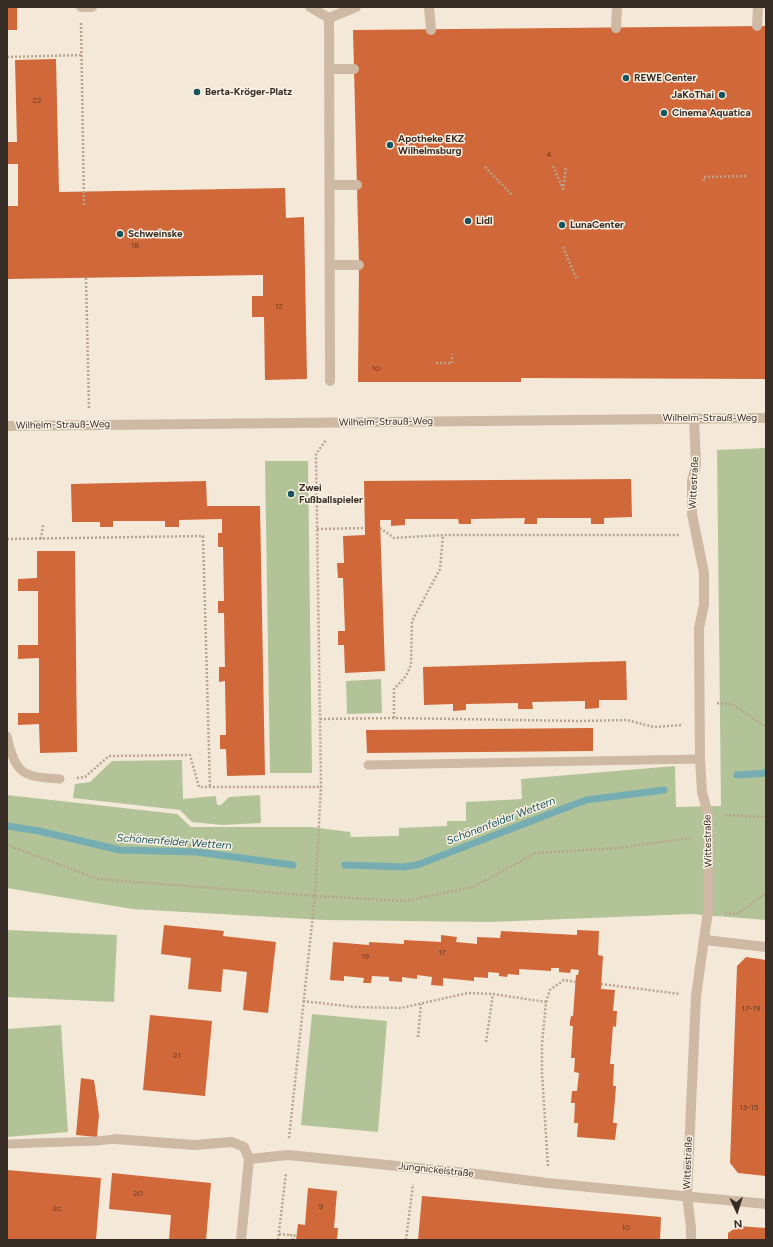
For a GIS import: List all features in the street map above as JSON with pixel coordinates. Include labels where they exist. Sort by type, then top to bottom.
[{"type":"street","points":[[81,7],[92,7]]},
{"type":"street","points":[[310,7],[329,18]]},
{"type":"street","points":[[329,18],[356,7]]},
{"type":"street","points":[[429,7],[431,30]]},
{"type":"street","points":[[616,28],[617,7]]},
{"type":"street","points":[[758,7],[758,26]]},
{"type":"street","points":[[329,18],[330,381]]},
{"type":"street","points":[[329,69],[354,69]]},
{"type":"street","points":[[330,185],[357,185]]},
{"type":"street","points":[[330,265],[359,265]]},
{"type":"street","name":"Wittestraße","points":[[691,1240],[687,1196],[696,996],[708,911],[708,814],[702,792],[700,759],[701,724],[699,628],[704,605],[704,573],[692,514],[692,481],[696,465],[694,418]]},
{"type":"street","name":"Wilhelm-Strauß-Weg","points":[[7,426],[766,418]]},
{"type":"street","points":[[705,940],[766,947]]},
{"type":"street","points":[[115,1139],[194,1145],[232,1142],[244,1147],[249,1159],[241,1240]]},
{"type":"street","name":"Jungnickelstraße","points":[[249,1159],[288,1155],[547,1183],[766,1204]]},
{"type":"lane","points":[[7,736],[12,756],[21,770],[35,778],[60,779]]},
{"type":"lane","points":[[368,765],[700,759]]},
{"type":"lane","points":[[7,1144],[115,1139]]},
{"type":"path","points":[[81,7],[84,205]]},
{"type":"path","points":[[7,57],[82,55]]},
{"type":"path","points":[[553,166],[563,189],[566,167]]},
{"type":"path","points":[[485,167],[513,196]]},
{"type":"path","points":[[704,181],[704,177],[747,176]]},
{"type":"path","points":[[563,247],[577,280]]},
{"type":"path","points":[[86,278],[90,425]]},
{"type":"path","points":[[436,363],[452,363],[452,354]]},
{"type":"path","points":[[278,1240],[315,896],[321,787],[316,454],[328,438],[328,422]]},
{"type":"path","points":[[41,539],[43,525]]},
{"type":"path","points":[[317,529],[365,528]]},
{"type":"path","points":[[380,528],[394,538],[443,535],[696,536]]},
{"type":"path","points":[[394,718],[394,689],[406,676],[411,665],[412,621],[440,569],[443,535]]},
{"type":"path","points":[[7,539],[203,536],[210,787]]},
{"type":"path","points":[[700,702],[732,704],[766,727]]},
{"type":"path","points":[[320,719],[394,718],[580,721],[627,720],[654,727],[701,724]]},
{"type":"path","points":[[60,779],[85,777],[109,756],[190,755],[199,787],[321,787]]},
{"type":"path","points":[[708,814],[766,817]]},
{"type":"path","points":[[7,845],[98,879],[315,896],[404,901],[473,887],[536,853],[618,848],[686,838],[708,837]]},
{"type":"path","points":[[708,911],[737,914],[766,893]]},
{"type":"path","points":[[547,1183],[548,1156],[542,1058],[546,1002],[550,990],[564,980],[576,982]]},
{"type":"path","points":[[601,984],[696,996]]},
{"type":"path","points":[[303,1001],[355,1007],[401,1008],[468,993],[493,994],[546,1002]]},
{"type":"path","points":[[486,1042],[493,994]]},
{"type":"path","points":[[418,1037],[421,1004]]},
{"type":"path","points":[[406,1240],[415,1168]]},
{"type":"path","points":[[279,1234],[297,1236]]},
{"type":"path","points":[[291,1235],[293,1240]]},
{"type":"green space","points":[[766,448],[766,920],[691,914],[491,922],[324,920],[132,909],[7,888],[7,795],[177,814],[191,827],[311,827],[350,832],[351,837],[399,836],[399,828],[447,826],[447,821],[466,821],[466,802],[522,799],[521,779],[675,766],[676,807],[721,806],[717,450]]},
{"type":"green space","points":[[265,461],[308,461],[312,773],[270,773]]},
{"type":"green space","points":[[381,679],[382,713],[347,714],[346,681]]},
{"type":"green space","points":[[182,760],[183,799],[216,796],[217,805],[221,805],[229,797],[260,795],[261,823],[222,825],[192,822],[180,810],[73,798],[75,784],[90,782],[112,761]]},
{"type":"green space","points":[[7,930],[117,935],[114,1002],[7,997]]},
{"type":"green space","points":[[312,1014],[387,1021],[378,1132],[301,1125]]},
{"type":"green space","points":[[61,1025],[68,1132],[7,1137],[7,1029]]},
{"type":"building","points":[[7,7],[17,7],[17,30],[7,30]]},
{"type":"building","name":"LunaCenter","points":[[766,26],[766,379],[521,378],[521,382],[358,382],[359,265],[353,30]]},
{"type":"building","points":[[56,59],[59,192],[285,188],[286,218],[304,217],[307,379],[265,380],[264,317],[252,317],[252,296],[263,296],[263,275],[7,279],[7,206],[18,206],[18,164],[7,164],[7,142],[17,142],[15,60]]},
{"type":"building","points":[[631,479],[632,517],[604,518],[604,524],[591,524],[591,518],[537,518],[537,524],[524,524],[525,518],[471,519],[471,524],[459,524],[458,519],[405,519],[405,525],[391,526],[391,520],[380,520],[385,671],[345,673],[344,645],[338,645],[338,631],[345,631],[343,578],[338,578],[337,563],[344,563],[343,536],[365,535],[364,481]]},
{"type":"building","points":[[206,481],[207,506],[260,506],[265,775],[227,776],[226,749],[220,749],[220,735],[226,735],[225,681],[219,682],[219,667],[225,667],[224,613],[218,613],[218,601],[224,601],[223,547],[218,547],[218,533],[222,533],[222,519],[179,520],[179,527],[165,527],[165,521],[113,521],[113,527],[100,527],[100,522],[72,522],[71,484]]},
{"type":"building","points":[[37,551],[75,551],[77,752],[40,753],[39,724],[18,725],[18,713],[39,713],[39,658],[18,659],[18,645],[38,645],[38,591],[18,591],[18,579],[37,578]]},
{"type":"building","points":[[626,661],[627,700],[599,700],[599,708],[585,709],[585,701],[532,702],[533,709],[518,709],[518,703],[466,704],[466,710],[453,711],[453,704],[424,705],[423,667]]},
{"type":"building","points":[[593,728],[593,751],[367,753],[366,730]]},
{"type":"building","points":[[164,925],[224,931],[223,936],[276,942],[268,1013],[243,1010],[247,972],[223,969],[221,992],[188,989],[191,958],[161,954]]},
{"type":"building","points":[[577,930],[599,931],[598,955],[603,956],[601,989],[615,990],[613,1011],[617,1011],[616,1027],[613,1026],[610,1064],[614,1064],[613,1086],[616,1086],[613,1123],[617,1123],[615,1140],[577,1137],[578,1123],[574,1123],[575,1103],[571,1103],[572,1091],[577,1091],[579,1073],[574,1072],[575,1058],[571,1058],[573,1026],[570,1026],[570,1021],[571,1016],[573,1016],[576,975],[578,975],[579,970],[571,969],[570,973],[559,972],[559,968],[551,968],[551,971],[519,969],[519,975],[508,974],[507,977],[499,976],[499,973],[488,972],[488,978],[474,977],[474,981],[443,978],[443,986],[431,985],[432,977],[417,975],[417,979],[402,977],[402,982],[389,981],[389,977],[372,976],[371,983],[363,983],[364,978],[344,976],[344,981],[330,980],[333,942],[369,945],[369,942],[404,944],[404,940],[441,942],[441,935],[457,937],[456,942],[477,944],[477,937],[500,938],[501,931],[577,935]]},
{"type":"building","points":[[746,957],[766,960],[766,1176],[738,1173],[730,1163],[737,966]]},
{"type":"building","points":[[150,1015],[212,1021],[205,1096],[143,1090]]},
{"type":"building","points":[[81,1078],[94,1080],[99,1115],[97,1137],[76,1135]]},
{"type":"building","points":[[7,1170],[101,1178],[96,1240],[7,1240]]},
{"type":"building","points":[[112,1173],[211,1183],[206,1240],[169,1240],[171,1215],[109,1209]]},
{"type":"building","points":[[308,1188],[337,1191],[334,1228],[338,1228],[337,1240],[296,1240],[298,1224],[305,1225]]},
{"type":"building","points":[[422,1196],[661,1217],[660,1240],[418,1240]]},
{"type":"building","points":[[738,1226],[766,1228],[766,1240],[728,1240],[728,1233]]},
{"type":"waterway","name":"Schönenfelder Wettern","points":[[737,775],[766,773]]},
{"type":"waterway","name":"Schönenfelder Wettern","points":[[345,865],[403,867],[417,865],[586,800],[664,790]]},
{"type":"waterway","name":"Schönenfelder Wettern","points":[[7,826],[39,831],[120,850],[197,852],[293,865]]},
{"type":"place","name":"REWE Center","points":[[626,78]]},
{"type":"place","name":"Berta-Kröger-Platz","points":[[197,92]]},
{"type":"place","name":"JaKoThai","points":[[722,95]]},
{"type":"place","name":"Cinema Aquatica","points":[[664,113]]},
{"type":"place","name":"Apotheke EKZ Wilhelmsburg","points":[[390,145]]},
{"type":"place","name":"Lidl","points":[[468,221]]},
{"type":"place","name":"LunaCenter","points":[[562,225]]},
{"type":"place","name":"Schweinske","points":[[120,234]]},
{"type":"place","name":"Zwei Fußballspieler","points":[[291,494]]}]
